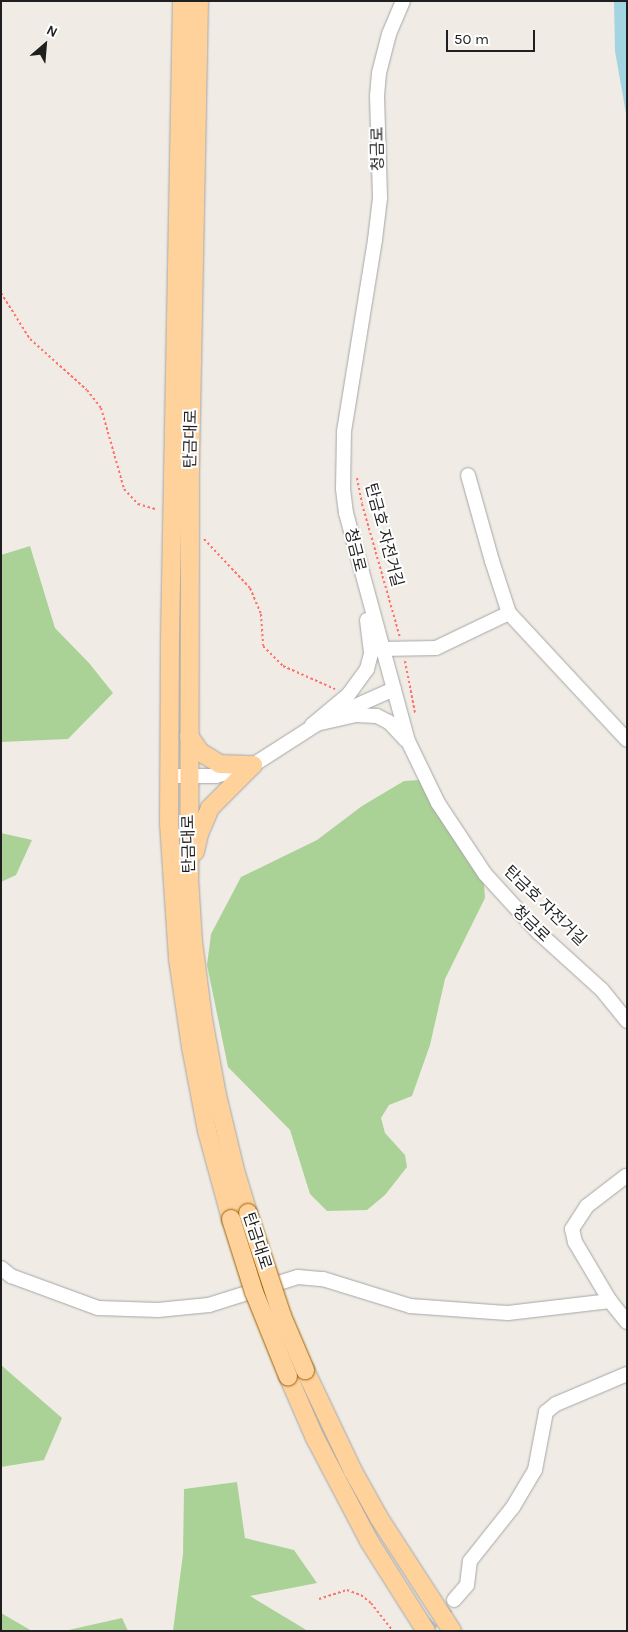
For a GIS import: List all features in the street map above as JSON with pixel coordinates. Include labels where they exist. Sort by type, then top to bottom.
[{"type":"main road","name":"탄금대로","points":[[182,1],[168,776],[171,880],[178,959],[191,1047],[207,1131],[239,1216],[305,1370],[357,1479],[416,1578],[452,1631]]},
{"type":"main road","name":"탄금대로","points":[[199,1],[188,736],[189,877],[193,942],[203,1019],[217,1094],[235,1170],[239,1216],[254,1292],[315,1438],[369,1541],[426,1631]]},
{"type":"main road","points":[[188,736],[200,752],[220,764],[253,764]]},
{"type":"main road","points":[[189,877],[199,834],[210,808],[253,764]]},
{"type":"street","name":"청금로","points":[[403,1],[389,34],[379,73],[377,96],[380,198],[344,432],[343,489],[346,513],[363,582],[408,741],[438,803],[485,874],[532,925],[602,990],[627,1022]]},
{"type":"street","points":[[468,475],[509,613],[627,740]]},
{"type":"street","points":[[168,776],[216,776],[253,764],[312,726],[349,694],[367,669],[371,654],[363,582]]},
{"type":"street","points":[[382,649],[436,648],[509,613]]},
{"type":"street","points":[[312,726],[394,689]]},
{"type":"street","points":[[312,726],[356,715],[376,716],[390,722],[408,741]]},
{"type":"street","points":[[627,1170],[627,1185]]},
{"type":"street","points":[[626,1176],[587,1206],[572,1229],[575,1242],[610,1301],[627,1322]]},
{"type":"street","points":[[1,1268],[11,1276],[98,1308],[158,1310],[209,1305],[298,1277],[323,1279],[410,1306],[508,1313],[610,1301]]},
{"type":"street","points":[[454,1600],[466,1585],[470,1561],[513,1507],[535,1470],[546,1412],[556,1404],[627,1374]]},
{"type":"path","points":[[1,293],[30,339],[87,390],[101,408],[124,489],[138,504],[156,509]]},
{"type":"path","name":"탄금호 자전거길","points":[[357,473],[362,504],[394,612],[416,720]]},
{"type":"path","points":[[201,535],[250,588],[261,614],[263,646],[283,666],[349,694]]},
{"type":"path","points":[[319,1599],[347,1590],[361,1595],[371,1603],[393,1631]]},
{"type":"green space","points":[[30,546],[55,628],[89,663],[113,693],[68,739],[1,742],[1,555]]},
{"type":"green space","points":[[419,780],[484,884],[485,898],[445,979],[430,1045],[412,1096],[389,1105],[381,1118],[385,1133],[405,1155],[407,1167],[385,1195],[367,1210],[327,1211],[310,1194],[290,1130],[228,1067],[207,965],[211,934],[241,877],[317,840],[362,806],[404,781]]},
{"type":"green space","points":[[1,833],[32,840],[16,875],[1,882]]},
{"type":"green space","points":[[1,1365],[62,1418],[44,1460],[1,1467]]},
{"type":"green space","points":[[237,1482],[245,1538],[294,1550],[317,1583],[250,1596],[308,1631],[173,1631],[183,1554],[184,1489]]},
{"type":"green space","points":[[1,1613],[32,1631],[1,1631]]},
{"type":"green space","points":[[122,1618],[128,1631],[64,1631]]},
{"type":"water","points":[[614,1],[627,1],[627,119],[615,51]]},
{"type":"tunnel","points":[[423,1631],[454,1600]]}]
